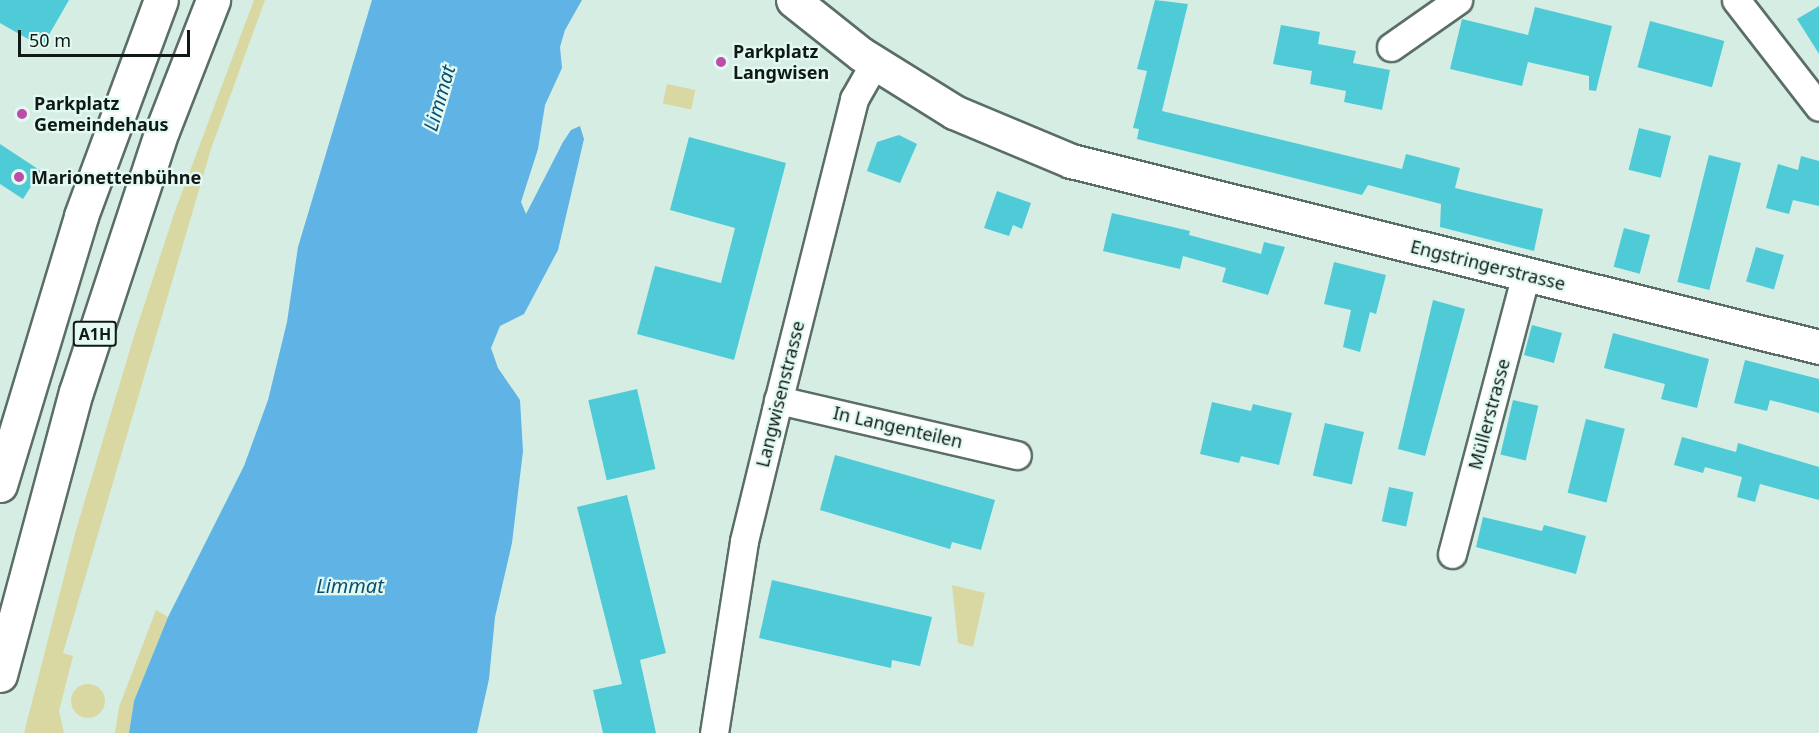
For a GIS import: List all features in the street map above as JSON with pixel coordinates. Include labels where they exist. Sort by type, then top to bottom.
[{"type":"main road","name":"A1H","points":[[0,485],[81,216],[161,0]]},
{"type":"main road","name":"A1H","points":[[0,675],[76,392],[133,214],[213,0]]},
{"type":"main road","name":"Engstringerstrasse","points":[[793,0],[874,64],[954,112],[1071,161],[1819,347]]},
{"type":"street","points":[[1391,47],[1458,0]]},
{"type":"street","points":[[1736,0],[1819,107]]},
{"type":"street","name":"Langwisenstrasse","points":[[714,733],[744,542],[854,99],[874,64]]},
{"type":"street","name":"Müllerstrasse","points":[[1452,554],[1526,274]]},
{"type":"street","name":"In Langenteilen","points":[[778,400],[1017,455]]},
{"type":"shaded area","points":[[254,0],[265,0],[211,149],[63,653],[73,656],[59,711],[64,733],[24,733],[76,530],[134,336],[175,211]]},
{"type":"shaded area","points":[[667,84],[695,90],[691,110],[663,104]]},
{"type":"shaded area","points":[[952,585],[985,593],[973,647],[958,643]]},
{"type":"shaded area","points":[[156,610],[168,617],[134,701],[129,733],[115,733],[119,707]]},
{"type":"shaded area","points":[[88,684],[100,689],[105,701],[100,713],[88,718],[76,713],[71,701],[76,689]]},
{"type":"water","name":"Limmat","points":[[372,0],[582,0],[565,30],[560,47],[562,68],[545,105],[538,149],[521,202],[526,214],[563,142],[571,130],[580,126],[584,139],[558,250],[524,314],[500,326],[491,348],[498,368],[520,400],[523,451],[512,543],[495,617],[489,679],[477,733],[129,733],[134,701],[168,617],[244,466],[268,400],[287,322],[298,247]]},
{"type":"building","points":[[0,0],[69,0],[42,47],[0,23]]},
{"type":"building","points":[[1155,0],[1188,4],[1162,111],[1402,169],[1406,154],[1460,168],[1455,188],[1543,209],[1534,251],[1440,227],[1441,204],[1368,185],[1362,195],[1137,139],[1139,129],[1133,128],[1147,71],[1137,69]]},
{"type":"building","points":[[1819,6],[1819,54],[1797,19]]},
{"type":"building","points":[[1535,7],[1612,26],[1596,91],[1589,90],[1589,76],[1528,62],[1522,86],[1450,69],[1462,19],[1528,35]]},
{"type":"building","points":[[1650,21],[1724,41],[1712,87],[1638,67]]},
{"type":"building","points":[[1281,25],[1320,32],[1318,44],[1356,51],[1353,63],[1390,70],[1382,110],[1344,102],[1346,91],[1310,84],[1312,71],[1273,64]]},
{"type":"building","points":[[1639,128],[1671,136],[1661,178],[1629,170]]},
{"type":"building","points":[[899,135],[917,144],[900,183],[867,171],[877,142]]},
{"type":"building","points":[[689,137],[786,163],[734,360],[637,334],[655,266],[721,283],[735,228],[670,210]]},
{"type":"building","name":"Marionettenbühne","points":[[0,144],[41,171],[23,199],[0,184]]},
{"type":"building","points":[[1709,155],[1741,163],[1709,290],[1677,282]]},
{"type":"building","points":[[1801,156],[1819,161],[1819,206],[1793,200],[1789,214],[1766,208],[1778,164],[1798,170]]},
{"type":"building","points":[[997,191],[1031,203],[1022,229],[1013,225],[1009,236],[984,228]]},
{"type":"building","points":[[1112,213],[1190,231],[1189,235],[1261,254],[1264,242],[1285,247],[1268,295],[1222,282],[1226,268],[1183,256],[1180,269],[1103,251]]},
{"type":"building","points":[[1624,228],[1650,235],[1640,274],[1614,267]]},
{"type":"building","points":[[1756,247],[1784,255],[1774,290],[1746,282]]},
{"type":"building","points":[[1334,262],[1386,275],[1376,314],[1370,312],[1360,352],[1343,347],[1351,310],[1324,304]]},
{"type":"building","points":[[1433,300],[1465,309],[1425,456],[1398,449]]},
{"type":"building","points":[[1532,325],[1562,333],[1554,363],[1524,355]]},
{"type":"building","points":[[1613,333],[1709,359],[1697,408],[1661,399],[1665,384],[1604,368]]},
{"type":"building","points":[[1745,360],[1819,379],[1819,413],[1770,400],[1767,411],[1734,403]]},
{"type":"building","points":[[637,389],[655,469],[607,480],[588,400]]},
{"type":"building","points":[[1513,400],[1538,406],[1526,460],[1500,455]]},
{"type":"building","points":[[1212,402],[1251,411],[1253,404],[1292,413],[1279,465],[1241,456],[1239,463],[1200,454]]},
{"type":"building","points":[[1586,419],[1625,429],[1606,502],[1568,493]]},
{"type":"building","points":[[1325,423],[1364,432],[1352,485],[1313,476]]},
{"type":"building","points":[[1682,437],[1736,452],[1738,443],[1819,467],[1819,500],[1760,484],[1755,502],[1737,497],[1742,477],[1705,467],[1703,473],[1674,465]]},
{"type":"building","points":[[835,455],[995,500],[981,550],[952,542],[950,549],[820,510]]},
{"type":"building","points":[[1389,487],[1413,492],[1406,526],[1382,521]]},
{"type":"building","points":[[627,495],[666,653],[640,660],[656,733],[603,733],[593,690],[622,684],[577,507]]},
{"type":"building","points":[[1483,517],[1542,531],[1544,525],[1586,536],[1576,574],[1476,547]]},
{"type":"building","points":[[772,580],[932,617],[920,666],[892,660],[891,668],[759,638]]},
{"type":"place","name":"Parkplatz Langwisen","points":[[721,62]]},
{"type":"place","name":"Parkplatz Gemeindehaus","points":[[22,114]]},
{"type":"place","name":"Marionettenbühne","points":[[19,177]]}]
